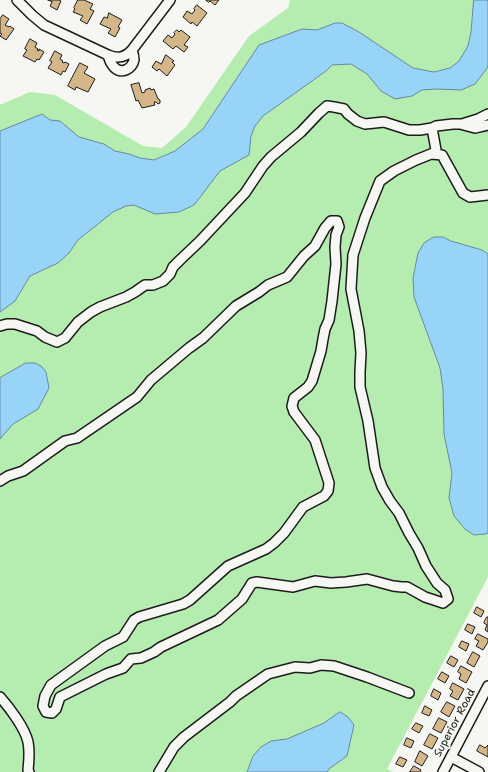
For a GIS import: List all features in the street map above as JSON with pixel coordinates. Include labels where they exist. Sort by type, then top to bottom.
[{"type":"street","points":[[17,0],[44,25],[116,58],[125,56],[132,50],[170,0]]},
{"type":"street","points":[[108,55],[114,68],[123,71],[132,65],[134,58],[132,50]]},
{"type":"street","points":[[0,326],[15,324],[37,330],[45,337],[57,342],[65,338],[78,322],[91,312],[126,297],[145,285],[153,285],[163,281],[170,274],[173,267],[245,193],[263,166],[271,157],[301,132],[326,106],[344,109],[357,121],[365,124],[384,122],[410,130],[460,124],[478,119],[488,114]]},
{"type":"street","points":[[460,124],[475,128],[488,125]]},
{"type":"street","points":[[0,481],[8,476],[23,471],[65,441],[77,438],[137,397],[152,380],[203,338],[236,306],[260,292],[268,285],[287,277],[304,256],[316,246],[325,228],[331,221],[337,221],[339,227],[334,247],[336,264],[329,320],[312,381],[308,387],[294,398],[292,406],[294,412],[315,440],[329,483],[328,491],[324,496],[303,507],[274,543],[266,549],[228,566],[190,600],[183,604],[139,617],[134,620],[123,637],[105,646],[51,685],[45,696],[43,706],[46,712],[52,713],[56,709],[60,697],[106,674],[123,668],[131,659],[140,658],[154,652],[160,647],[218,620],[242,599],[252,583],[257,582],[293,587],[315,581],[331,583],[367,579],[393,586],[407,587],[425,597],[444,603],[448,599],[445,590],[437,583],[426,566],[399,513],[390,501],[382,486],[375,468],[368,421],[360,387],[361,353],[359,331],[350,289],[353,255],[365,218],[380,181],[394,171],[436,152],[432,128]]},
{"type":"street","points":[[432,154],[442,155],[463,193],[470,197],[488,195]]},
{"type":"street","points":[[159,772],[174,747],[184,737],[236,696],[268,674],[296,667],[310,668],[321,665],[334,666],[408,693]]},
{"type":"street","name":"Superior Road","points":[[443,772],[488,686]]},
{"type":"street","points":[[0,696],[9,707],[23,730],[27,740],[29,751],[29,772]]},
{"type":"street","points":[[451,757],[479,772]]},
{"type":"green space","points":[[290,0],[488,0],[488,577],[387,769],[393,772],[0,772],[0,104],[30,92],[55,95],[143,146],[162,148],[186,127],[249,36],[288,8]]},
{"type":"water","points":[[474,0],[488,0],[488,67],[475,84],[461,90],[422,90],[412,96],[395,99],[381,91],[367,74],[351,64],[332,65],[326,71],[263,116],[255,126],[251,136],[249,155],[220,171],[194,205],[179,212],[155,214],[134,205],[126,206],[113,212],[78,240],[69,253],[58,263],[30,276],[15,301],[0,312],[0,131],[42,114],[50,120],[60,121],[79,137],[104,144],[115,151],[154,160],[175,151],[203,129],[259,45],[302,29],[317,30],[335,23],[342,23],[359,32],[413,68],[434,72],[450,68],[459,61],[468,46]]},
{"type":"water","points":[[434,237],[443,237],[451,241],[482,250],[488,254],[488,533],[485,534],[474,535],[465,529],[454,516],[449,498],[452,473],[444,434],[443,389],[440,368],[414,297],[413,278],[418,253],[424,243]]},
{"type":"water","points":[[26,363],[35,363],[41,366],[46,372],[49,388],[38,409],[13,424],[0,439],[0,378]]},
{"type":"water","points":[[340,712],[348,717],[354,725],[347,756],[330,768],[327,772],[247,772],[253,756],[261,747],[271,741],[287,739],[324,723]]},
{"type":"building","points":[[48,0],[61,1],[57,10],[50,6],[52,2]]},
{"type":"building","points":[[78,0],[84,0],[93,4],[90,9],[94,11],[87,24],[80,20],[83,16],[73,12]]},
{"type":"building","points":[[206,0],[219,0],[215,5]]},
{"type":"building","points":[[197,5],[207,13],[197,26],[192,22],[191,24],[183,17],[187,11],[192,14]]},
{"type":"building","points":[[109,13],[122,20],[115,37],[108,33],[111,29],[100,24],[104,17],[107,18]]},
{"type":"building","points":[[3,15],[9,19],[5,25],[14,29],[6,40],[0,36],[2,34],[0,33],[0,19]]},
{"type":"building","points":[[177,30],[179,32],[181,30],[190,37],[184,45],[188,47],[184,52],[176,46],[173,49],[163,41],[168,35],[172,38]]},
{"type":"building","points":[[30,39],[37,43],[35,47],[38,49],[37,50],[39,51],[39,49],[44,52],[39,60],[37,59],[35,62],[23,56],[27,50],[25,49]]},
{"type":"building","points":[[55,51],[62,55],[60,59],[63,61],[62,62],[69,64],[65,72],[63,71],[61,75],[48,68],[52,62],[50,61]]},
{"type":"building","points":[[166,55],[174,61],[172,62],[175,65],[167,76],[159,69],[157,71],[152,67],[156,61],[161,64]]},
{"type":"building","points":[[80,63],[88,67],[84,73],[95,79],[88,92],[76,87],[75,90],[68,86]]},
{"type":"building","points":[[139,83],[142,93],[150,88],[151,90],[154,89],[160,103],[158,104],[154,102],[155,105],[142,108],[138,100],[136,101],[131,85]]},
{"type":"building","points":[[477,607],[484,611],[481,617],[474,613]]},
{"type":"building","points":[[487,617],[488,632],[485,630],[487,625],[484,623]]},
{"type":"building","points":[[468,624],[475,627],[472,634],[465,630]]},
{"type":"building","points":[[478,634],[488,639],[488,642],[483,650],[476,646],[479,641],[475,639]]},
{"type":"building","points":[[462,641],[469,644],[466,651],[459,647]]},
{"type":"building","points":[[473,652],[480,656],[474,667],[467,663]]},
{"type":"building","points":[[451,656],[458,660],[454,667],[447,663]]},
{"type":"building","points":[[461,666],[472,672],[466,683],[459,679],[461,674],[458,672]]},
{"type":"building","points":[[442,672],[449,676],[445,683],[438,679]]},
{"type":"building","points":[[453,683],[464,689],[458,700],[450,696],[453,691],[450,689]]},
{"type":"building","points":[[434,689],[441,693],[438,700],[431,696]]},
{"type":"building","points":[[447,702],[455,706],[449,717],[441,712]]},
{"type":"building","points":[[425,706],[432,710],[429,716],[422,713]]},
{"type":"building","points":[[439,718],[447,722],[441,733],[433,729]]},
{"type":"building","points":[[416,723],[423,726],[419,733],[412,729]]},
{"type":"building","points":[[430,734],[438,738],[432,749],[424,745]]},
{"type":"building","points":[[407,738],[414,741],[411,748],[404,745]]},
{"type":"building","points":[[480,745],[485,748],[488,745],[488,757],[477,751]]},
{"type":"building","points":[[420,751],[428,756],[422,766],[415,762]]},
{"type":"building","points":[[400,757],[407,760],[403,767],[396,764]]},
{"type":"building","points":[[414,766],[421,770],[420,772],[410,772]]}]
